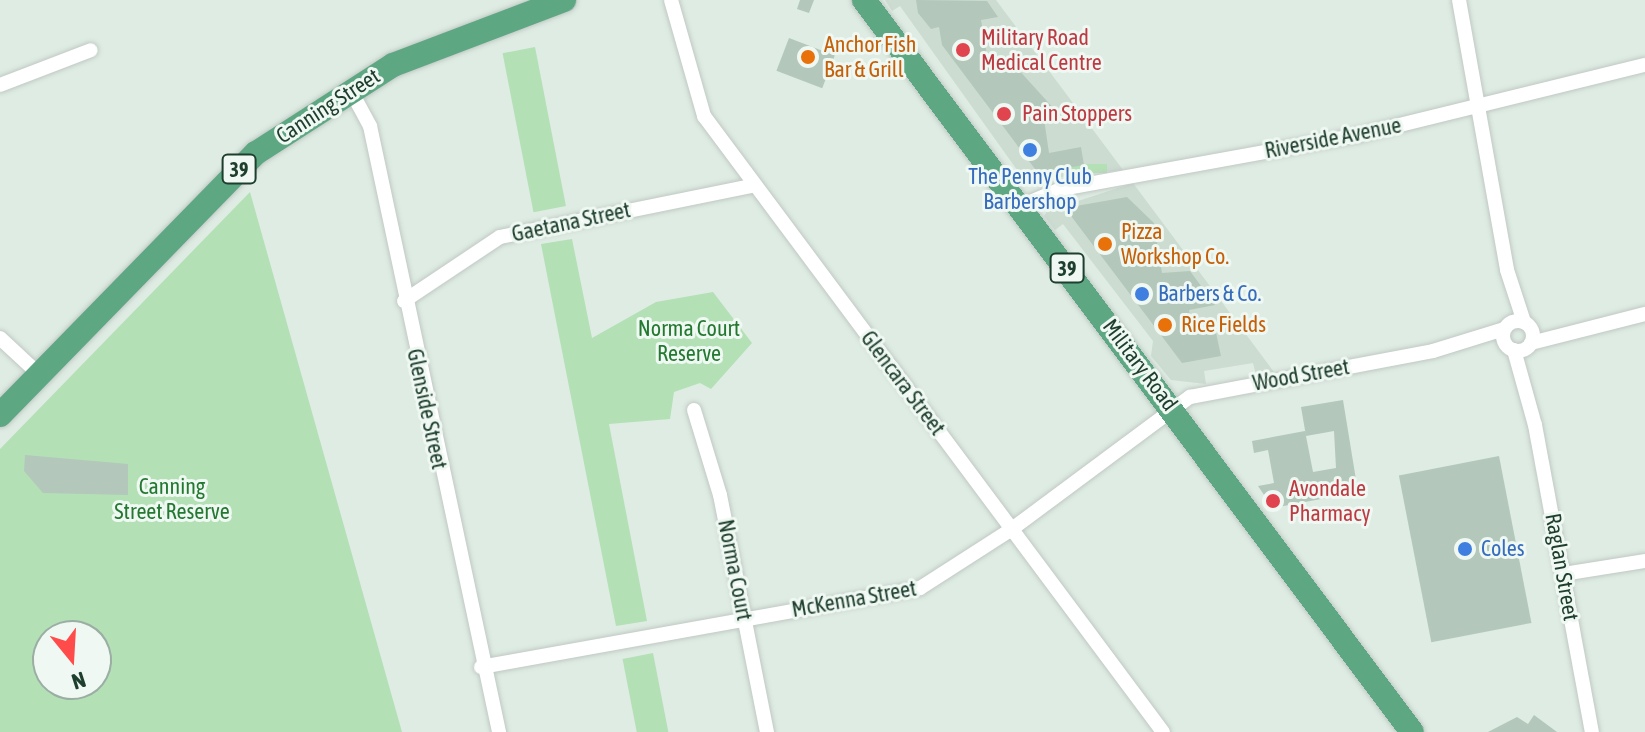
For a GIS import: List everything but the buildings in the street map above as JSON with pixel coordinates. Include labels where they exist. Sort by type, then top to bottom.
[{"type":"main road","name":"Canning Street","points":[[0,415],[256,153],[350,89],[450,38],[538,3],[564,0]]},
{"type":"main road","name":"Military Road","points":[[864,0],[1174,409],[1412,732]]},
{"type":"street","name":"Glencara Street","points":[[671,0],[679,17],[697,102],[755,185],[1163,732]]},
{"type":"street","name":"Glencara Street","points":[[679,17],[681,0]]},
{"type":"street","points":[[1459,0],[1507,270],[1527,324],[1520,347]]},
{"type":"street","points":[[0,85],[91,50]]},
{"type":"street","name":"Riverside Avenue","points":[[1021,206],[1061,189],[1359,135],[1645,65]]},
{"type":"street","name":"Glenside Street","points":[[350,89],[370,126],[481,667],[499,732]]},
{"type":"street","name":"Gaetana Street","points":[[404,301],[511,233],[755,185]]},
{"type":"street","points":[[1507,270],[1506,327],[1520,347]]},
{"type":"street","name":"Wood Street","points":[[1433,351],[1506,327],[1595,322],[1645,314]]},
{"type":"street","name":"Wood Street","points":[[1174,409],[1198,394],[1433,351],[1520,347],[1595,322]]},
{"type":"street","points":[[0,338],[41,376]]},
{"type":"street","name":"Raglan Street","points":[[1520,347],[1592,732]]},
{"type":"street","name":"McKenna Street","points":[[481,667],[934,583],[1174,409]]},
{"type":"street","name":"Norma Court","points":[[694,410],[744,618],[767,732]]},
{"type":"street","points":[[1563,574],[1645,561]]},
{"type":"shaded area","points":[[885,0],[996,0],[1123,170],[1025,181],[900,6],[892,11]]},
{"type":"shaded area","points":[[1133,183],[1274,372],[1256,375],[1253,363],[1204,371],[1206,384],[1171,380],[1151,356],[1153,341],[1063,224],[1055,230],[1044,216],[1056,197],[1067,195],[1072,203]]},
{"type":"green space","points":[[535,47],[566,206],[534,212],[503,53]]},
{"type":"green space","points":[[1055,164],[1107,164],[1107,173],[1055,173]]},
{"type":"green space","name":"Canning Street Reserve","points":[[250,192],[402,732],[0,732],[0,449]]},
{"type":"green space","name":"Norma Court Reserve","points":[[572,239],[592,338],[656,302],[713,292],[752,343],[711,389],[700,383],[674,392],[670,419],[609,424],[647,621],[616,626],[541,244]]},
{"type":"green space","points":[[653,653],[668,732],[637,732],[623,659]]},
{"type":"place","name":"Military Road Medical Centre","points":[[963,50]]},
{"type":"place","name":"Anchor Fish Bar & Grill","points":[[808,57]]},
{"type":"place","name":"Pain Stoppers","points":[[1004,114]]},
{"type":"place","name":"The Penny Club Barbershop","points":[[1030,150]]},
{"type":"place","name":"Pizza Workshop Co.","points":[[1105,244]]},
{"type":"place","name":"Barbers & Co.","points":[[1142,294]]},
{"type":"place","name":"Rice Fields","points":[[1165,325]]},
{"type":"place","name":"Avondale Pharmacy","points":[[1273,501]]},
{"type":"place","name":"Coles","points":[[1465,549]]}]
